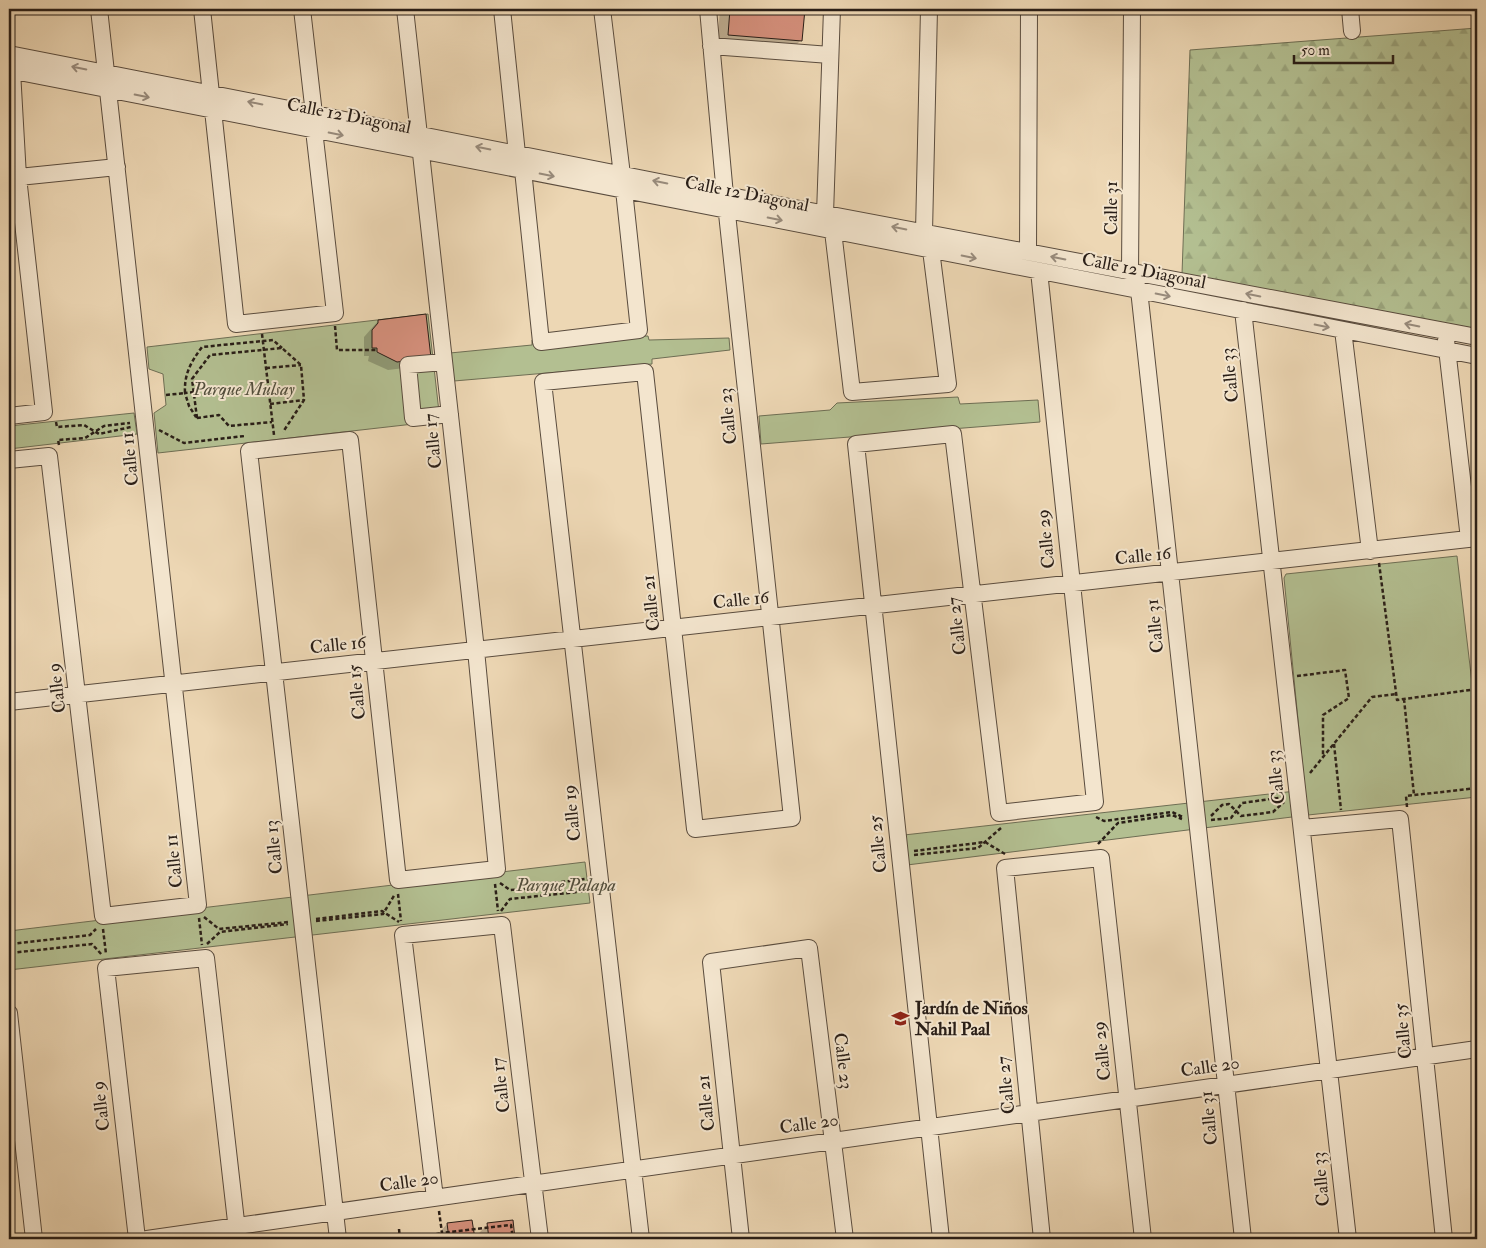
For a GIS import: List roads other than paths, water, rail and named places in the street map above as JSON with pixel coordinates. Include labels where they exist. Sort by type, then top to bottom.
[{"type":"street","name":"Calle 11","points":[[99,9],[175,683],[198,908],[103,919]]},
{"type":"street","points":[[202,9],[236,324],[335,319],[302,9]]},
{"type":"street","name":"Calle 17","points":[[398,885],[496,874],[476,650],[405,9]]},
{"type":"street","points":[[502,9],[517,154]]},
{"type":"street","points":[[523,170],[541,342],[639,330],[602,9]]},
{"type":"street","name":"Calle 23","points":[[695,829],[792,818],[726,202],[708,9]]},
{"type":"street","points":[[825,214],[832,9]]},
{"type":"street","points":[[924,232],[929,9]]},
{"type":"street","points":[[1028,252],[1029,9]]},
{"type":"street","name":"Calle 31","points":[[1132,9],[1130,272],[1139,290],[1243,1239]]},
{"type":"street","points":[[1350,9],[1352,31]]},
{"type":"street","points":[[712,46],[830,55]]},
{"type":"street","name":"Calle 12 Diagonal","points":[[9,54],[107,74],[212,102],[420,143],[523,170],[623,182]]},
{"type":"street","name":"Calle 12 Diagonal","points":[[10,71],[109,90],[212,102]]},
{"type":"street","points":[[9,416],[50,417],[13,178],[10,71]]},
{"type":"street","name":"Calle 12 Diagonal","points":[[420,143],[517,154],[623,182],[726,202],[825,214],[1477,337]]},
{"type":"street","points":[[13,178],[117,167]]},
{"type":"street","name":"Calle 12 Diagonal","points":[[726,202],[833,231],[1477,356]]},
{"type":"street","points":[[833,231],[852,392],[948,384],[931,250]]},
{"type":"street","name":"Calle 29","points":[[1001,820],[1093,809],[1039,271]]},
{"type":"street","name":"Calle 33","points":[[1243,310],[1348,1239]]},
{"type":"street","points":[[1343,330],[1374,555]]},
{"type":"street","points":[[1446,331],[1473,539]]},
{"type":"street","points":[[444,362],[408,366],[413,418],[450,414]]},
{"type":"street","name":"Calle 19","points":[[641,1239],[544,382],[645,372]]},
{"type":"street","name":"Calle 21","points":[[645,372],[695,829]]},
{"type":"street","name":"Calle 27","points":[[856,444],[953,434],[1001,820]]},
{"type":"street","name":"Calle 15","points":[[248,443],[350,440],[398,885]]},
{"type":"street","name":"Calle 13","points":[[248,443],[338,1239]]},
{"type":"street","name":"Calle 25","points":[[856,444],[941,1239]]},
{"type":"street","name":"Calle 9","points":[[9,460],[54,450],[103,919]]},
{"type":"street","name":"Calle 16","points":[[9,702],[1270,562],[1374,555],[1473,539]]},
{"type":"street","name":"Calle 35","points":[[1302,828],[1404,813],[1444,1239]]},
{"type":"street","name":"Calle 29","points":[[1007,862],[1098,852],[1143,1239]]},
{"type":"street","name":"Calle 27","points":[[1007,862],[1042,1239]]},
{"type":"street","name":"Calle 17","points":[[437,1203],[402,929],[500,919],[540,1239]]},
{"type":"street","name":"Calle 23","points":[[711,962],[809,948],[845,1239]]},
{"type":"street","name":"Calle 9","points":[[137,1239],[106,964],[204,954],[237,1233]]},
{"type":"street","name":"Calle 21","points":[[711,962],[741,1239]]},
{"type":"street","points":[[9,1014],[34,1239]]},
{"type":"street","name":"Calle 20","points":[[147,1239],[237,1233],[335,1212],[437,1203],[533,1184],[1029,1115],[1127,1099],[1477,1049]]},
{"type":"place","name":"Jardín de Niños Nahil Paal","points":[[901,1018]]},
{"type":"park label","name":"Parque Mulsay","points":[[244,389]]},
{"type":"park label","name":"Parque Palapa","points":[[566,885]]}]
